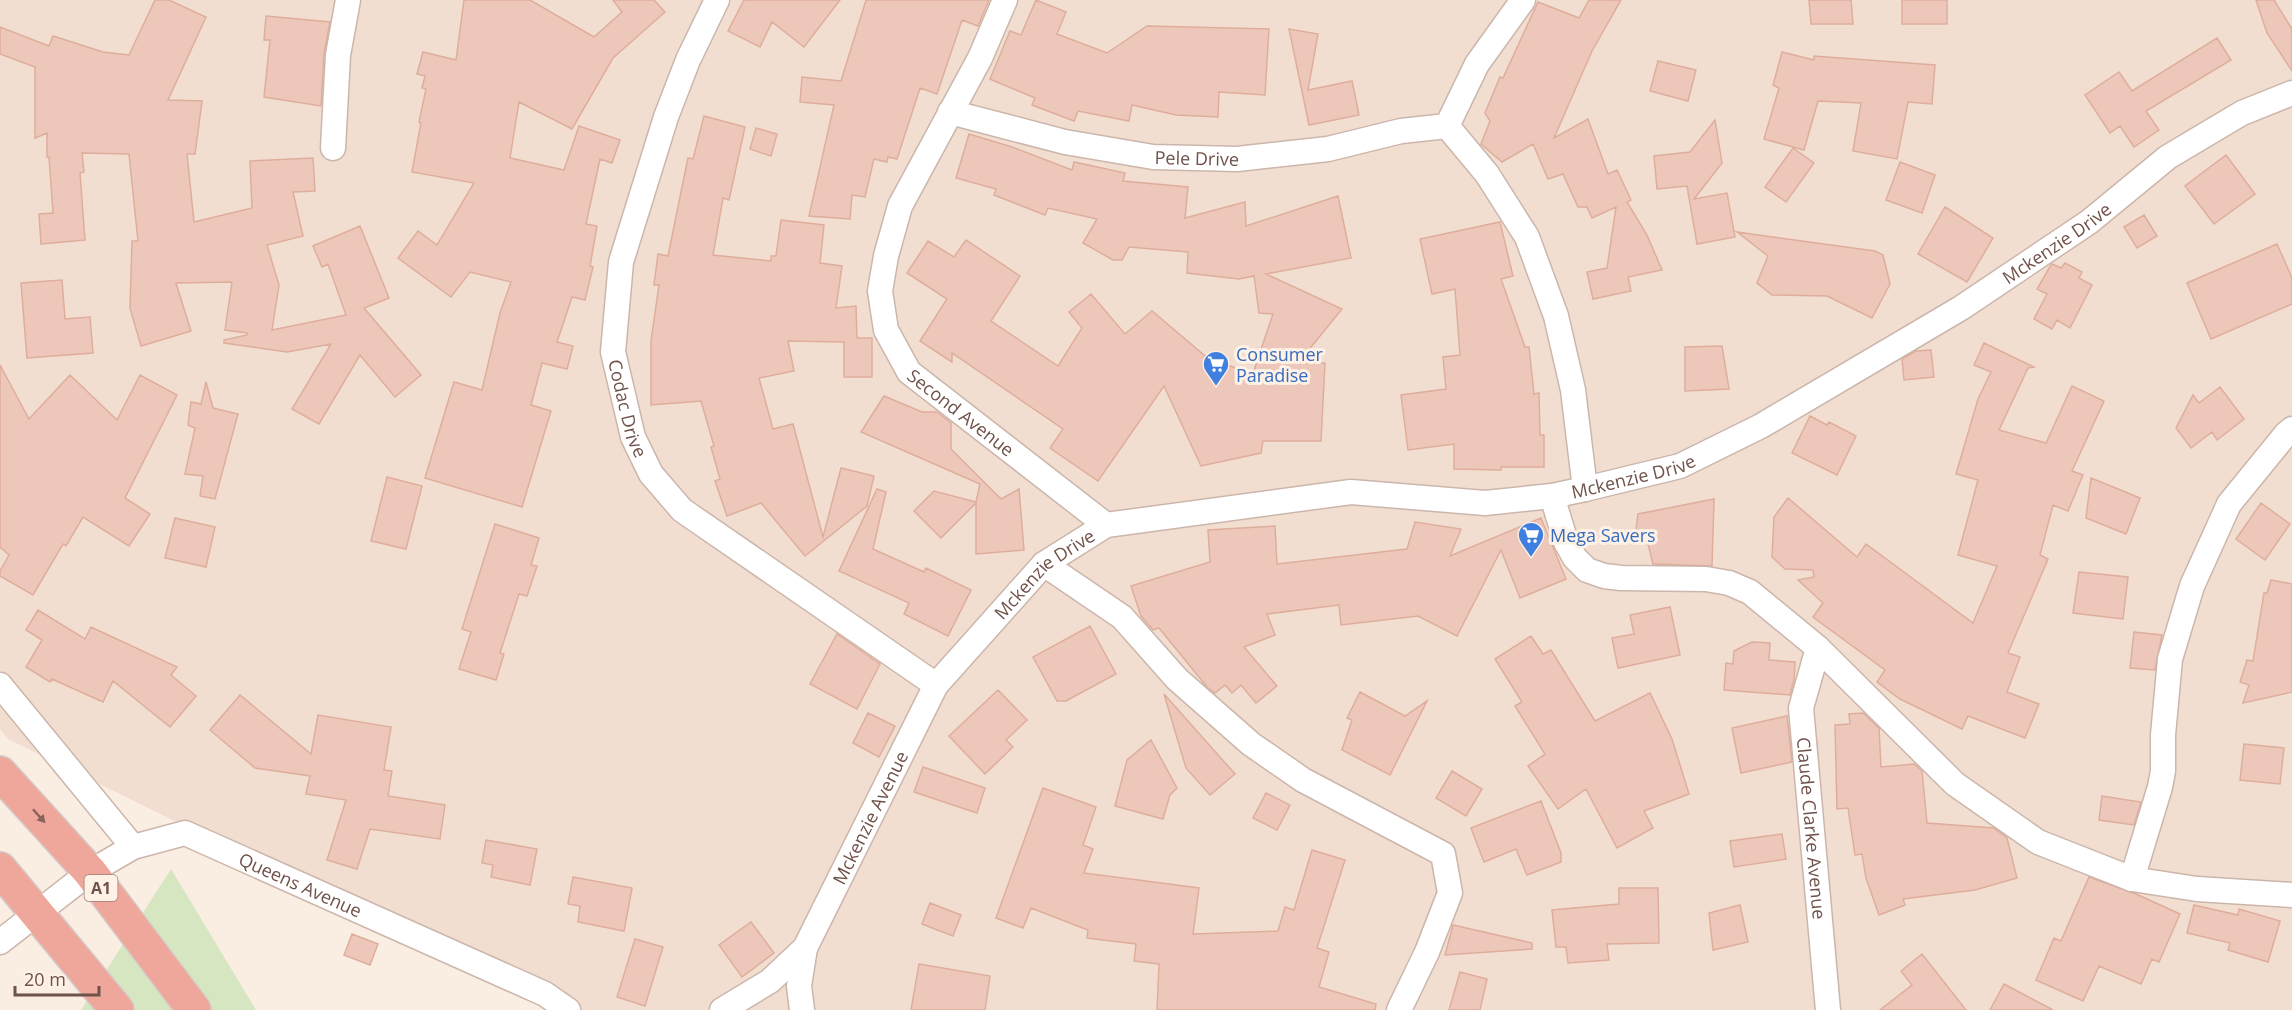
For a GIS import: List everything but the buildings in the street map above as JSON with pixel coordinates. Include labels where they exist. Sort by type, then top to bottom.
[{"type":"highway","name":"A1","points":[[0,773],[90,872],[194,1010]]},
{"type":"highway","points":[[0,869],[117,1010]]},
{"type":"street","points":[[333,148],[338,55],[348,0]]},
{"type":"street","name":"Codac Drive","points":[[717,0],[688,60],[666,117],[621,262],[614,352],[633,437],[651,474],[682,510],[936,685]]},
{"type":"street","name":"Second Avenue","points":[[1005,0],[980,58],[900,206],[886,256],[880,291],[886,330],[909,372],[1106,525]]},
{"type":"street","points":[[1523,0],[1478,64],[1446,126],[1487,174],[1527,237],[1556,316],[1561,337],[1573,390],[1586,489]]},
{"type":"street","name":"Mckenzie Drive","points":[[936,685],[1044,564],[1106,525],[1351,492],[1485,503],[1586,489],[1680,466],[1761,426],[1961,308],[2089,222],[2169,157],[2242,113],[2292,93]]},
{"type":"street","name":"Pele Drive","points":[[950,112],[1065,142],[1153,157],[1236,159],[1328,149],[1401,131],[1446,126]]},
{"type":"street","points":[[2132,879],[2160,787],[2170,659],[2192,586],[2229,504],[2292,429]]},
{"type":"street","points":[[1552,495],[1566,542],[1575,558],[1587,570],[1604,576],[1621,578],[1706,579],[1729,583],[1750,592],[1818,648],[1955,784],[2038,842],[2132,879],[2197,889],[2292,896]]},
{"type":"street","points":[[1044,564],[1122,617],[1177,678],[1251,744],[1303,780],[1443,854],[1450,893],[1427,952],[1399,1010]]},
{"type":"street","name":"Claude Clarke Avenue","points":[[1818,648],[1801,708],[1828,1010]]},
{"type":"street","points":[[0,685],[133,847]]},
{"type":"street","name":"Mckenzie Avenue","points":[[802,1010],[799,986],[805,948],[936,685]]},
{"type":"street","name":"Queens Avenue","points":[[0,942],[90,872],[133,847],[185,833],[545,994],[568,1010]]},
{"type":"street","name":"Mckenzie Avenue","points":[[722,1010],[771,981],[805,948]]},
{"type":"shaded area","points":[[0,0],[2292,0],[2292,1010],[559,1010],[8,739],[0,729]]},
{"type":"green space","points":[[171,869],[256,1010],[81,1010]]},
{"type":"place","name":"Consumer Paradise","points":[[1216,387]]},
{"type":"place","name":"Mega Savers","points":[[1531,558]]}]
